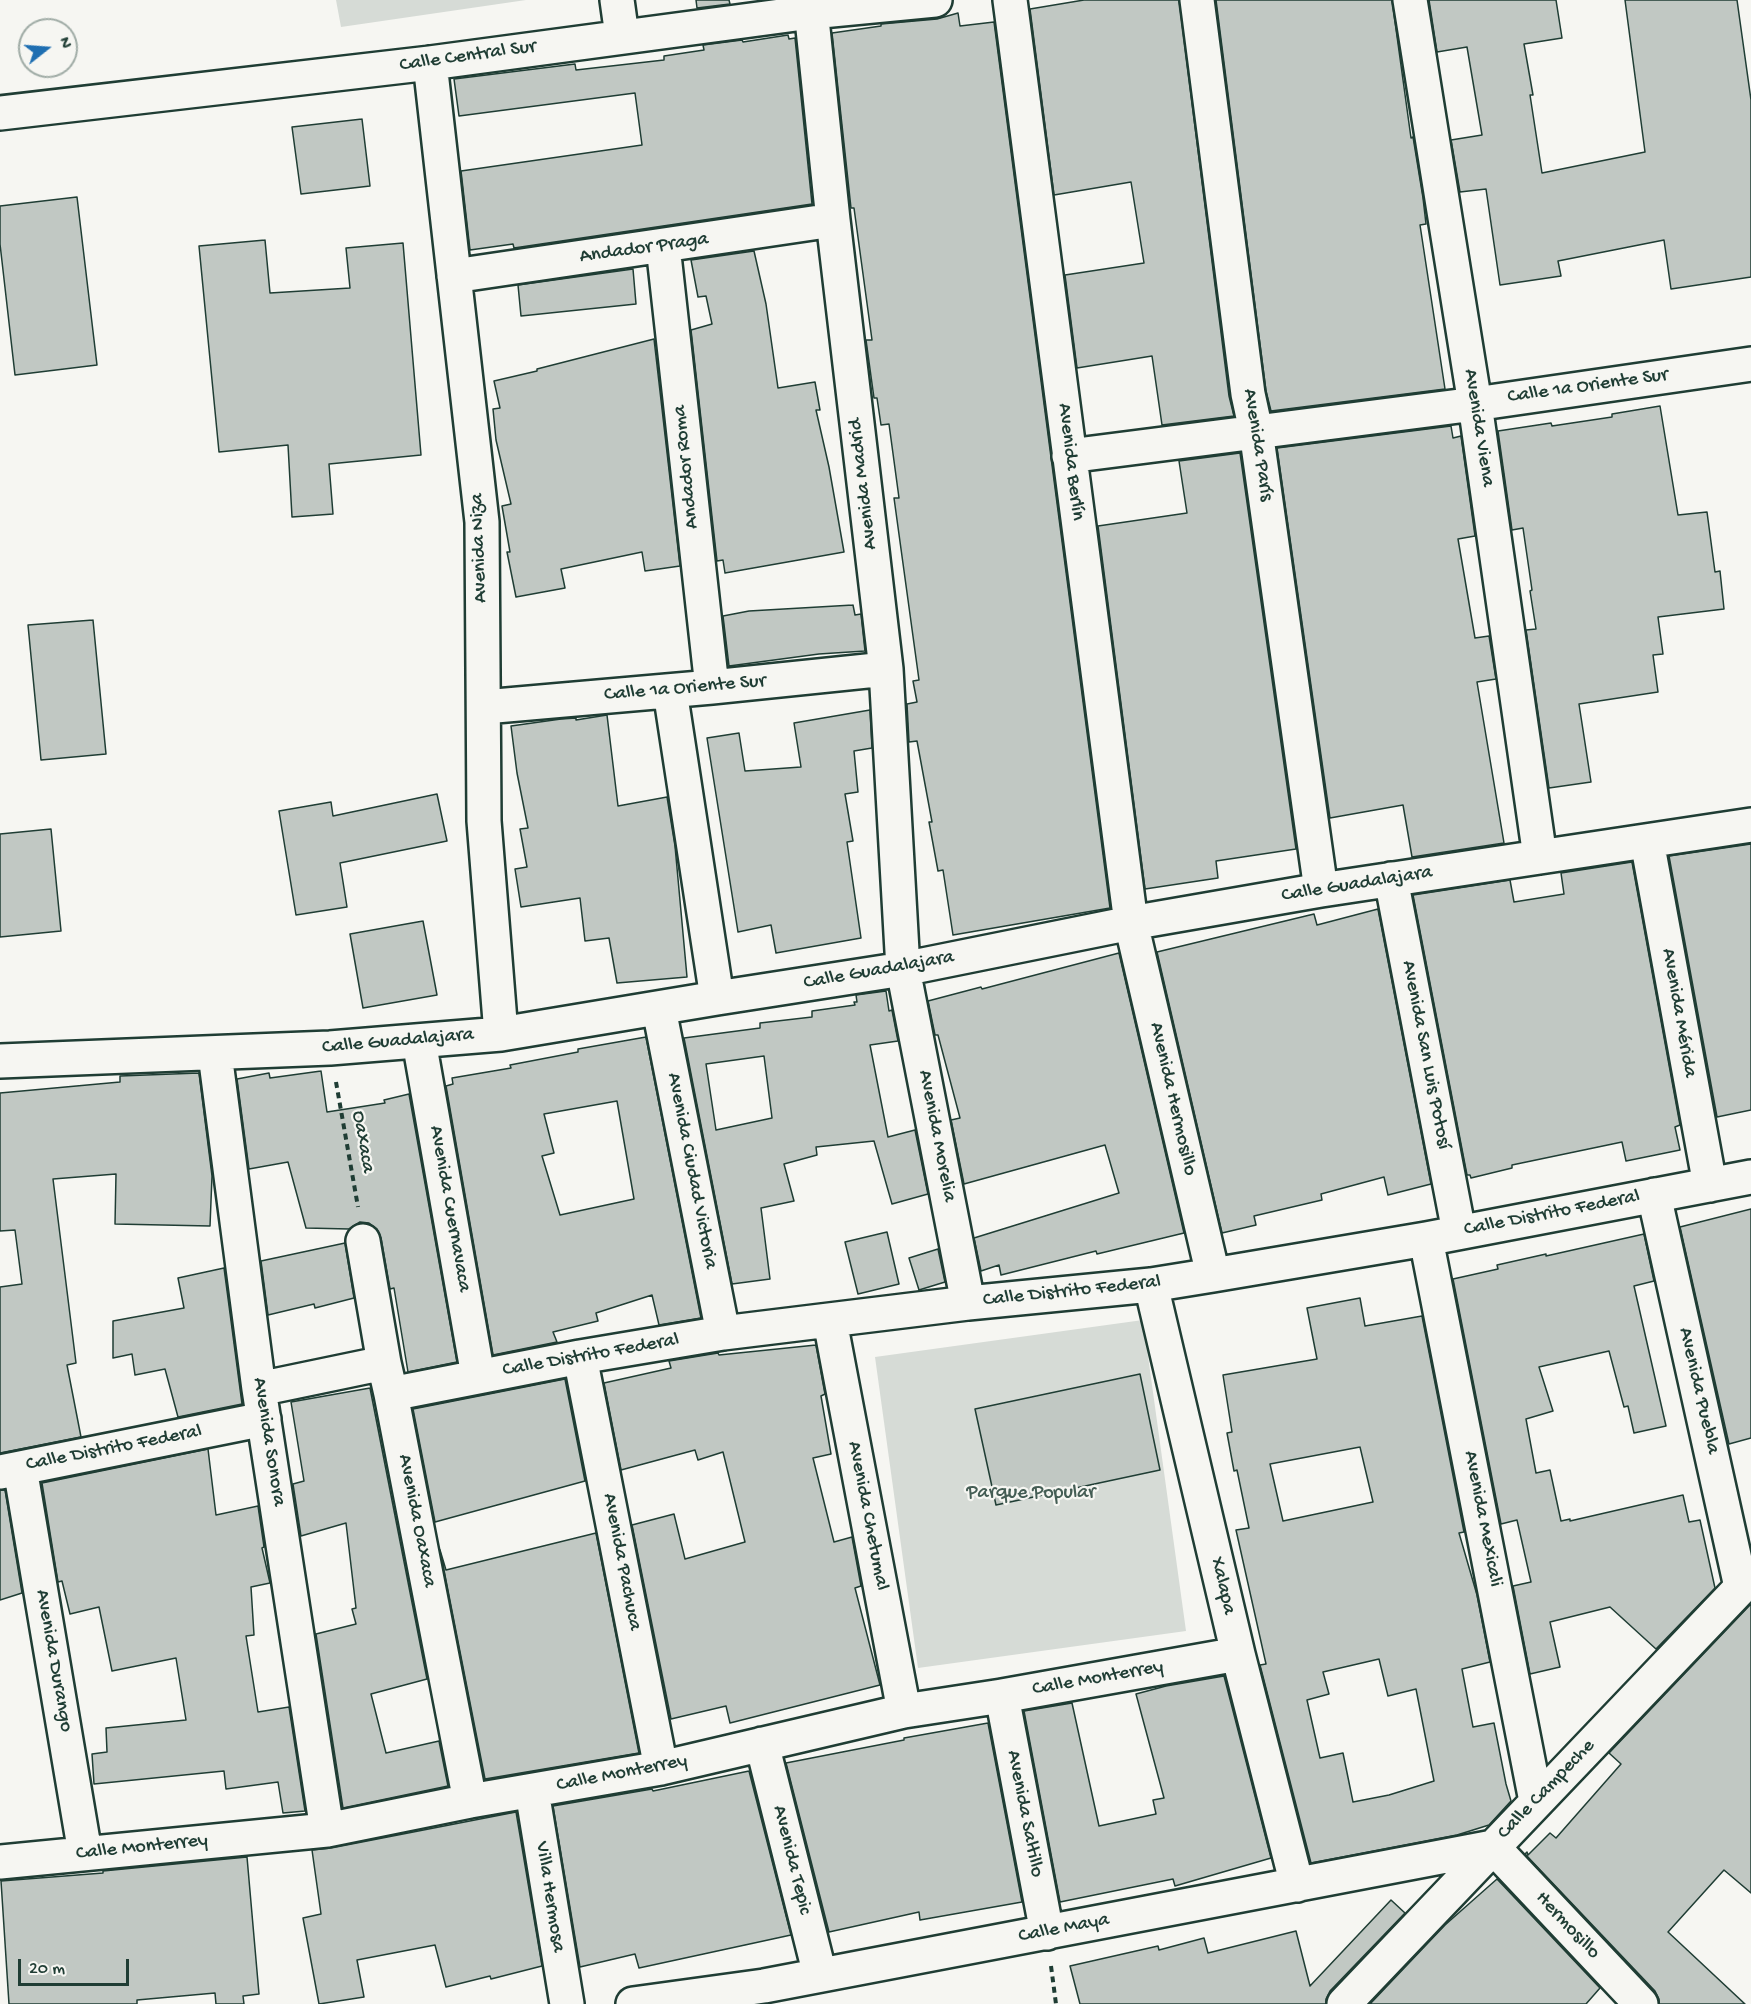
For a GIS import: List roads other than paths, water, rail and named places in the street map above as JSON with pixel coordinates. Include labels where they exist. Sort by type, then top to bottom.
[{"type":"street","points":[[617,0],[622,36]]},
{"type":"street","name":"Calle Central Sur","points":[[0,113],[430,63],[811,6],[935,0]]},
{"type":"street","name":"Avenida Berlín","points":[[1010,0],[1131,923]]},
{"type":"street","name":"Avenida París","points":[[1197,0],[1248,394],[1256,431],[1321,890]]},
{"type":"street","name":"Avenida Viena","points":[[1410,0],[1475,404],[1540,857]]},
{"type":"street","name":"Avenida Madrid","points":[[811,6],[833,220],[886,669],[903,969]]},
{"type":"street","name":"Avenida Niza","points":[[430,63],[482,522],[484,821],[501,1034]]},
{"type":"street","name":"Andador Praga","points":[[454,276],[833,220]]},
{"type":"street","name":"Andador Roma","points":[[663,246],[712,687]]},
{"type":"street","name":"Calle 1a Oriente Sur","points":[[1069,456],[1475,404],[1751,364]]},
{"type":"street","name":"Calle 1a Oriente Sur","points":[[484,707],[886,669]]},
{"type":"street","points":[[670,690],[717,998]]},
{"type":"street","name":"Calle Guadalajara","points":[[0,1061],[330,1048],[501,1034],[903,969],[1131,923],[1321,890],[1751,825]]},
{"type":"street","name":"Avenida Mérida","points":[[1647,841],[1710,1185]]},
{"type":"street","name":"Avenida San Luis Potosí","points":[[1391,879],[1459,1232]]},
{"type":"street","name":"Avenida Hermosillo","points":[[1131,923],[1213,1275]]},
{"type":"street","name":"Avenida Morelia","points":[[903,969],[968,1303]]},
{"type":"street","name":"Avenida Ciudad Victoria","points":[[659,1009],[723,1333]]},
{"type":"street","name":"Avenida Cuernavaca","points":[[419,1041],[478,1376]]},
{"type":"street","name":"Avenida Sonora","points":[[215,1054],[261,1404],[327,1830]]},
{"type":"street","name":"Calle Distrito Federal","points":[[391,1394],[580,1357],[723,1333],[968,1303],[1150,1285],[1213,1275],[1426,1239],[1751,1177]]},
{"type":"street","name":"Avenida Puebla","points":[[1654,1195],[1746,1582]]},
{"type":"street","name":"Avenida Mexicali","points":[[1426,1239],[1536,1801]]},
{"type":"street","name":"Avenida Oaxaca","points":[[363,1240],[384,1363],[470,1801]]},
{"type":"street","name":"Xalapa","points":[[1150,1285],[1238,1654],[1297,1886]]},
{"type":"street","name":"Avenida Chetumal","points":[[830,1321],[904,1711]]},
{"type":"street","name":"Avenida Pachuca","points":[[580,1357],[661,1768]]},
{"type":"street","name":"Calle Distrito Federal","points":[[10,1470],[261,1404],[384,1363]]},
{"type":"street","name":"Avenida Durango","points":[[10,1470],[85,1853]]},
{"type":"street","name":"Calle Campeche","points":[[1344,2004],[1746,1582]]},
{"type":"street","name":"Calle Monterrey","points":[[0,1862],[327,1830],[470,1801],[661,1768],[904,1711],[1238,1654]]},
{"type":"street","name":"Avenida Saltillo","points":[[1002,1696],[1047,1933]]},
{"type":"street","name":"Avenida Tepic","points":[[762,1744],[820,1975]]},
{"type":"street","name":"Villa Hermosa","points":[[532,1791],[567,2004]]},
{"type":"street","name":"Calle Maya","points":[[633,2004],[765,1995],[820,1975],[1493,1847]]},
{"type":"street","name":"Hermosillo","points":[[1493,1847],[1641,2004]]},
{"type":"park label","name":"Parque Popular","points":[[1031,1494]]}]
